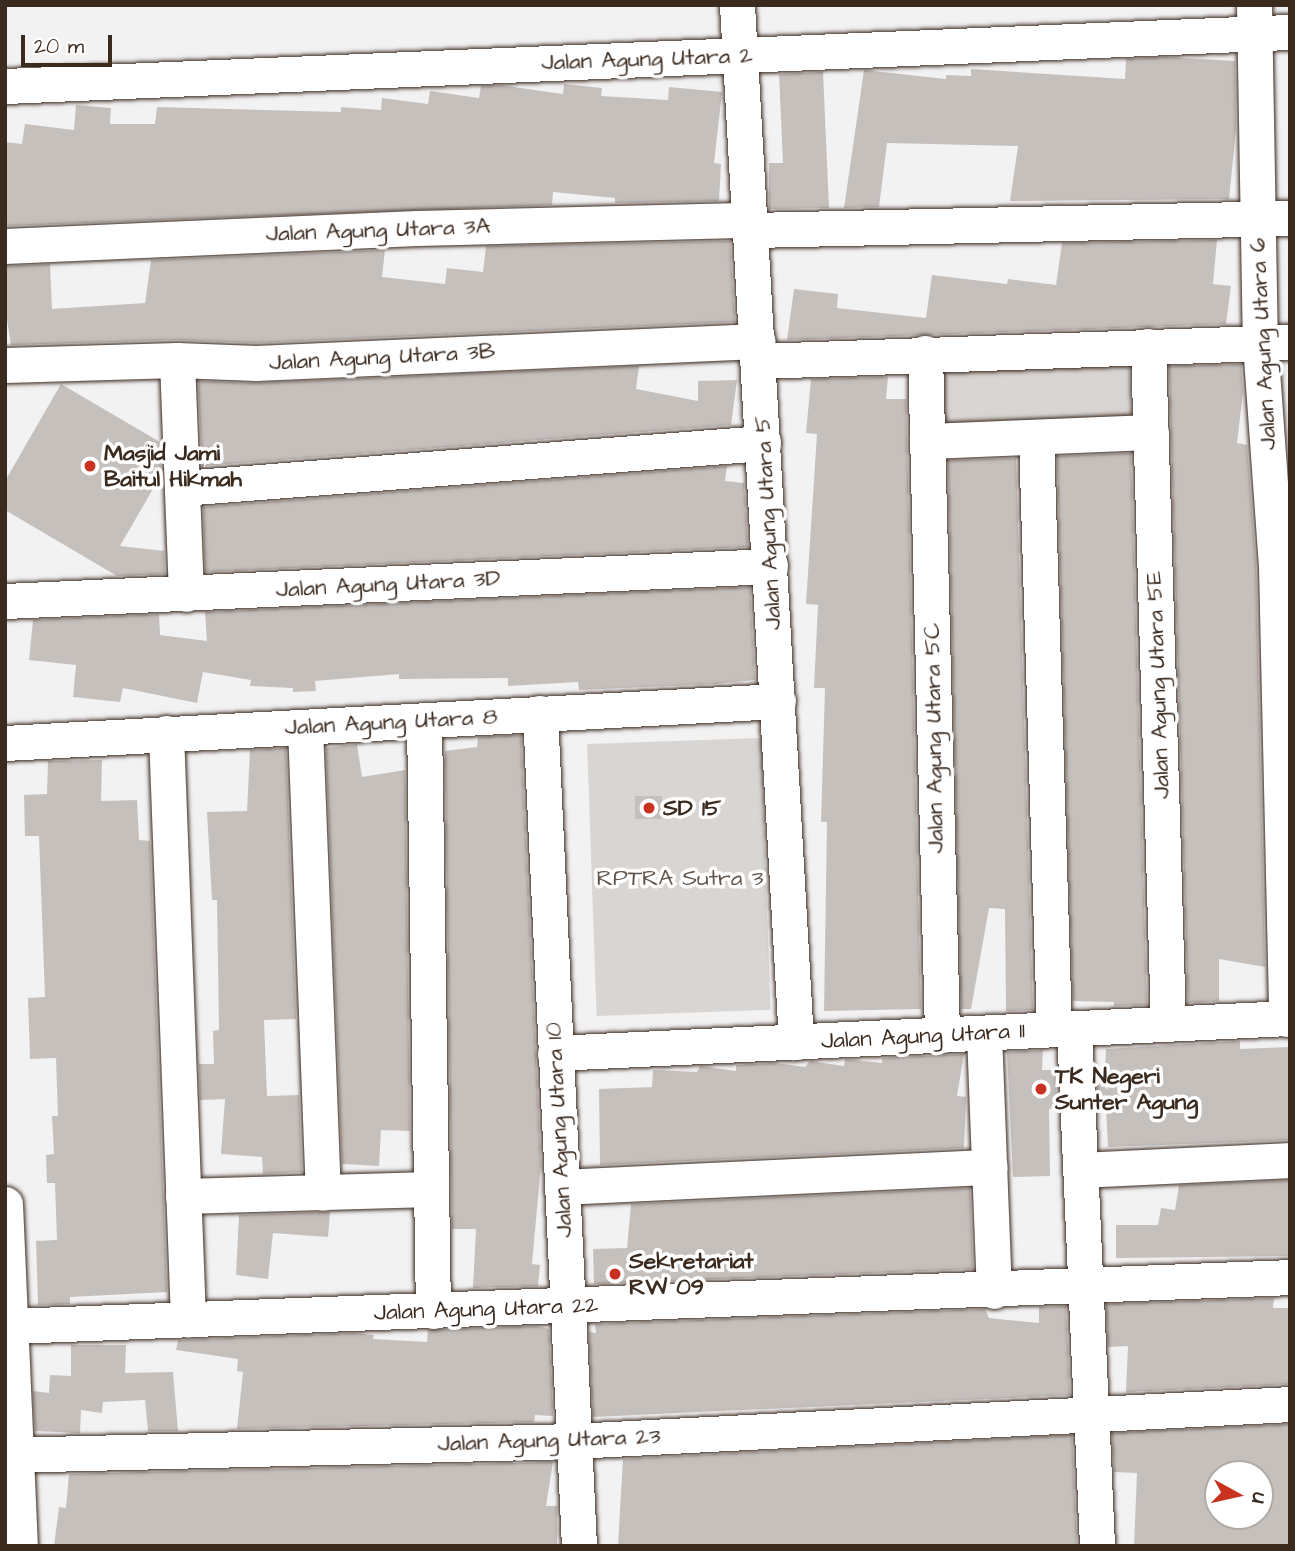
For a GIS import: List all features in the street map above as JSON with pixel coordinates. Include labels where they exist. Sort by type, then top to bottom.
[{"type":"street","name":"Jalan Agung Utara 5","points":[[737,5],[743,55],[796,1042]]},
{"type":"street","name":"Jalan Agung Utara 2","points":[[5,86],[743,55],[1255,20],[1290,32]]},
{"type":"street","name":"Jalan Agung Utara 6","points":[[1255,20],[1273,219],[1283,565],[1288,1018]]},
{"type":"street","name":"Jalan Agung Utara 3A","points":[[5,246],[417,228],[1273,219]]},
{"type":"street","name":"Jalan Agung Utara 3B","points":[[5,365],[177,360],[256,363],[759,351],[925,353],[1275,343]]},
{"type":"street","name":"Jalan Agung Utara 5E","points":[[1148,346],[1168,1024]]},
{"type":"street","name":"Jalan Agung Utara 5C","points":[[925,353],[942,1035]]},
{"type":"street","points":[[177,360],[186,594]]},
{"type":"street","points":[[927,441],[1151,432]]},
{"type":"street","points":[[1036,436],[1064,1029],[1081,1170],[1097,1546]]},
{"type":"street","points":[[182,488],[764,443]]},
{"type":"street","name":"Jalan Agung Utara 3D","points":[[5,601],[770,566]]},
{"type":"street","name":"Jalan Agung Utara 8","points":[[5,743],[778,701]]},
{"type":"street","name":"Jalan Agung Utara 10","points":[[540,713],[579,1546]]},
{"type":"street","points":[[424,721],[433,1311]]},
{"type":"street","points":[[305,727],[323,1193]]},
{"type":"street","points":[[166,733],[188,1320]]},
{"type":"street","name":"Jalan Agung Utara 11","points":[[555,1053],[1288,1018]]},
{"type":"street","points":[[984,1032],[994,1291]]},
{"type":"street","points":[[1081,1170],[1290,1160]]},
{"type":"street","points":[[562,1187],[990,1167]]},
{"type":"street","points":[[183,1196],[431,1189]]},
{"type":"street","points":[[5,1204],[11,1326],[11,1455],[20,1546]]},
{"type":"street","name":"Jalan Agung Utara 22","points":[[11,1326],[994,1291],[1290,1277]]},
{"type":"street","name":"Jalan Agung Utara 23","points":[[11,1455],[573,1441],[1290,1404]]},
{"type":"green space","points":[[1129,356],[1131,423],[939,430],[937,363]]},
{"type":"green space","name":"RPTRA Sutra 3","points":[[761,738],[770,1010],[597,1016],[587,744]]},
{"type":"building","points":[[1165,57],[1235,61],[1236,129],[1229,199],[1010,201],[1018,146],[887,143],[879,207],[844,208],[864,70],[946,79],[946,75],[971,76],[971,69],[1125,79],[1126,59]]},
{"type":"building","points":[[823,72],[829,208],[769,209],[769,163],[783,163],[779,74]]},
{"type":"building","points":[[564,84],[602,88],[601,96],[668,100],[669,87],[722,92],[714,163],[721,164],[719,201],[615,203],[615,198],[553,192],[552,205],[5,226],[5,142],[22,144],[25,124],[74,130],[76,105],[111,108],[110,124],[155,124],[157,107],[341,112],[341,107],[381,110],[382,98],[428,104],[430,91],[479,98],[481,86],[500,85],[563,94]]},
{"type":"building","points":[[1217,240],[1213,284],[1231,286],[1226,324],[787,340],[794,289],[838,294],[837,308],[926,318],[932,275],[1007,284],[1008,279],[1056,285],[1062,243]]},
{"type":"building","points":[[730,241],[735,322],[256,343],[176,340],[11,345],[7,320],[5,266],[50,264],[52,309],[145,303],[151,260],[385,250],[382,277],[445,284],[447,268],[483,272],[486,246]]},
{"type":"building","points":[[1241,364],[1243,392],[1237,443],[1247,445],[1256,566],[1265,967],[1219,959],[1219,1001],[1188,1003],[1169,366]]},
{"type":"building","points":[[639,366],[636,389],[698,401],[698,381],[737,380],[731,425],[202,466],[198,381],[257,383]]},
{"type":"building","points":[[888,377],[886,399],[906,399],[921,1009],[824,1011],[827,822],[821,822],[825,688],[814,688],[818,605],[806,604],[817,434],[806,433],[811,379]]},
{"type":"building","name":"Masjid Jami Baitul Hikmah","points":[[61,384],[160,442],[161,475],[120,546],[164,551],[165,574],[117,576],[5,510],[5,481]]},
{"type":"building","points":[[1131,453],[1147,1005],[1114,1006],[1114,1002],[1073,1001],[1057,456]]},
{"type":"building","points":[[1016,458],[1033,1010],[1006,1011],[1005,909],[989,908],[971,1009],[961,1009],[948,460]]},
{"type":"building","points":[[727,466],[725,481],[744,483],[748,547],[205,572],[203,507]]},
{"type":"building","points":[[750,587],[755,680],[579,690],[578,682],[508,686],[508,678],[399,679],[399,674],[315,681],[316,691],[293,692],[293,688],[250,686],[251,680],[203,672],[197,703],[123,688],[120,702],[73,697],[76,665],[29,660],[33,620],[159,614],[160,635],[207,641],[205,612]]},
{"type":"building","points":[[521,735],[541,1164],[532,1264],[540,1265],[538,1286],[473,1288],[476,1229],[452,1229],[445,751],[477,747],[478,737]]},
{"type":"building","points":[[357,744],[362,777],[405,770],[410,1131],[381,1130],[379,1166],[342,1164],[326,748]]},
{"type":"building","points":[[286,748],[296,1019],[264,1020],[267,1096],[299,1095],[302,1172],[263,1174],[262,1157],[221,1154],[225,1099],[200,1100],[199,1064],[214,1064],[213,1031],[219,1030],[217,900],[212,900],[207,812],[247,811],[250,750]]},
{"type":"building","points":[[102,760],[101,801],[137,800],[139,840],[150,841],[167,1292],[70,1297],[70,1304],[38,1305],[36,1241],[57,1240],[55,1183],[47,1183],[46,1155],[54,1154],[52,1116],[58,1116],[56,1058],[30,1059],[28,998],[45,997],[39,836],[25,836],[24,795],[47,794],[48,761]]},
{"type":"building","name":"SD 15","points":[[635,796],[662,796],[662,819],[635,819]]},
{"type":"building","points":[[1240,1041],[1240,1049],[1290,1047],[1290,1140],[1108,1147],[1106,1108],[1098,1108],[1096,1069],[1105,1069],[1106,1049]]},
{"type":"building","points":[[1043,1050],[1042,1070],[1056,1070],[1057,1109],[1049,1109],[1050,1176],[1013,1177],[1007,1052]]},
{"type":"building","points":[[964,1054],[957,1096],[966,1097],[964,1148],[600,1165],[599,1089],[652,1087],[653,1070],[697,1072],[700,1066],[736,1071],[736,1065],[776,1063],[805,1067],[810,1061],[844,1066],[845,1059],[882,1063],[882,1058]]},
{"type":"building","points":[[1290,1180],[1290,1256],[1116,1258],[1116,1225],[1158,1225],[1161,1208],[1175,1210],[1179,1185]]},
{"type":"building","points":[[970,1188],[973,1269],[594,1284],[593,1249],[627,1248],[631,1204]]},
{"type":"building","points":[[330,1212],[328,1237],[273,1233],[268,1279],[236,1275],[239,1215]]},
{"type":"building","points":[[1274,1298],[1273,1308],[1290,1308],[1290,1384],[1126,1392],[1128,1346],[1108,1347],[1106,1304]]},
{"type":"building","points":[[1066,1306],[1070,1395],[593,1417],[589,1332],[596,1333],[595,1324],[985,1309],[989,1318],[1039,1323],[1039,1307]]},
{"type":"building","points":[[536,1326],[549,1329],[553,1416],[535,1415],[534,1422],[237,1429],[243,1372],[237,1371],[238,1359],[176,1350],[178,1340],[353,1333],[374,1335],[373,1339],[427,1342],[428,1330]]},
{"type":"building","points":[[71,1345],[126,1345],[125,1373],[173,1372],[178,1431],[148,1431],[145,1400],[103,1402],[102,1413],[81,1410],[80,1433],[35,1431],[33,1391],[49,1393],[50,1375],[71,1376]]},
{"type":"building","points":[[1290,1424],[1290,1546],[1134,1546],[1137,1473],[1114,1472],[1112,1433]]},
{"type":"building","points":[[1072,1435],[1077,1546],[618,1546],[623,1459]]},
{"type":"building","points":[[553,1462],[546,1506],[557,1506],[557,1546],[54,1546],[59,1507],[66,1508],[69,1474]]},
{"type":"place","name":"Masjid Jami Baitul Hikmah","points":[[90,466]]},
{"type":"place","name":"SD 15","points":[[649,808]]},
{"type":"place","name":"TK Negeri Sunter Agung","points":[[1041,1089]]},
{"type":"place","name":"Sekretariat RW 09","points":[[615,1274]]}]
